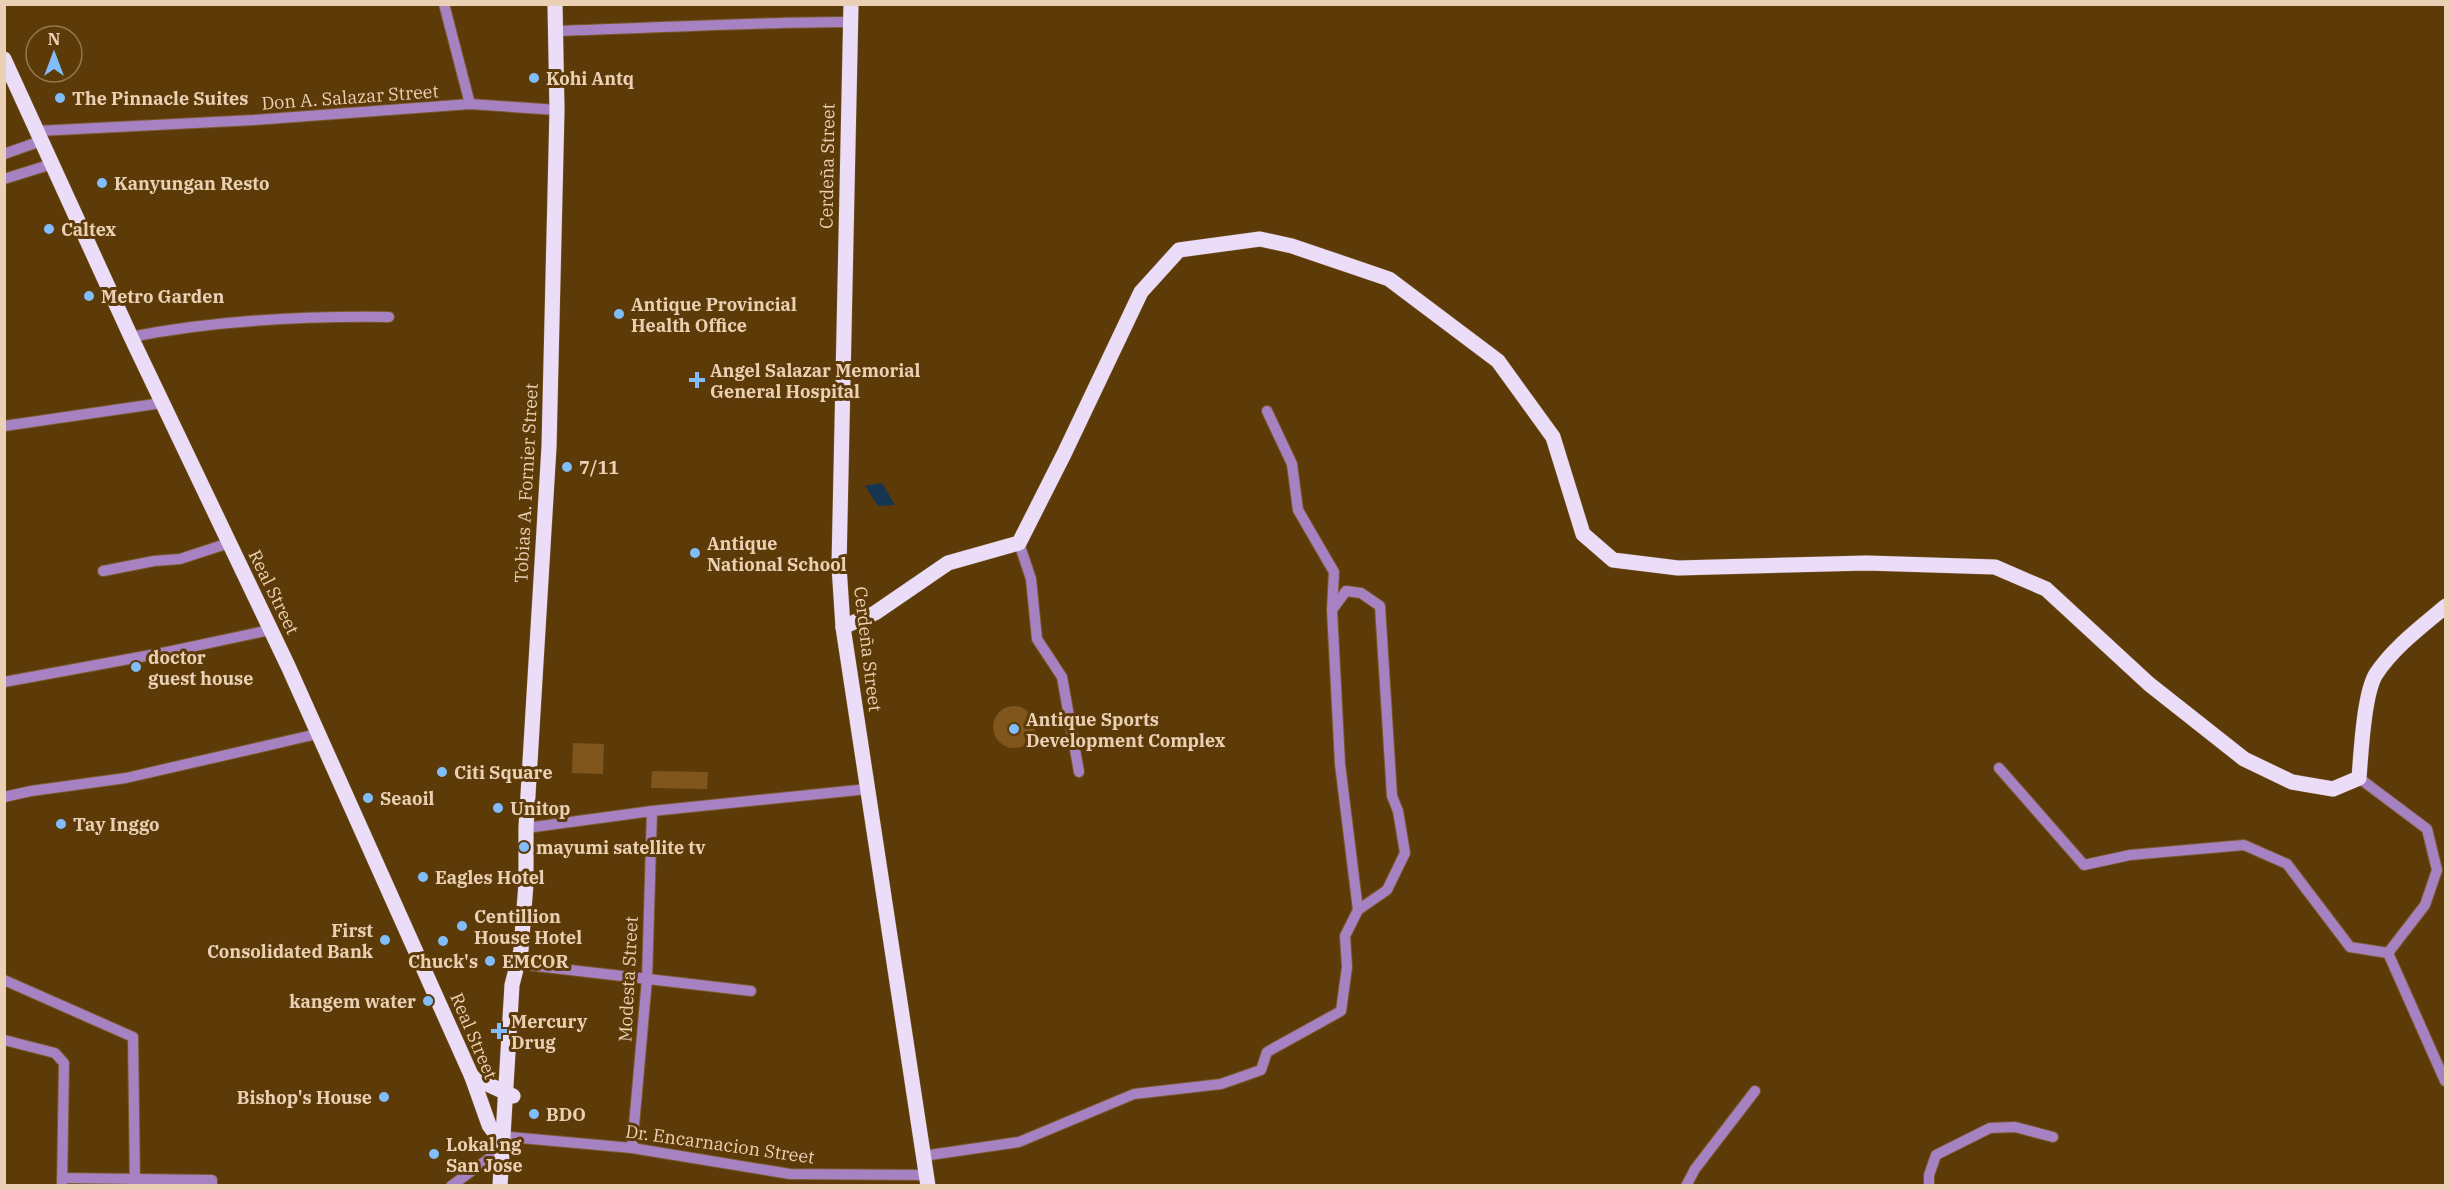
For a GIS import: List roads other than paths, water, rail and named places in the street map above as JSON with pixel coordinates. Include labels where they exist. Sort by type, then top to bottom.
[{"type":"main road","name":"Tobias A. Fornier Street","points":[[500,1185],[521,981],[519,964],[526,883],[526,828],[549,447],[557,110],[555,4]]},
{"type":"main road","name":"Cerdeña Street","points":[[851,4],[839,566],[843,627],[927,1180]]},
{"type":"main road","name":"Real Street","points":[[4,59],[130,337],[270,630],[472,1077],[489,1125],[505,1143]]},
{"type":"main road","points":[[843,627],[874,613],[948,563],[1019,543],[1141,292],[1179,250],[1260,239],[1292,246],[1389,279],[1498,361],[1553,437],[1583,534],[1613,560],[1678,568],[1867,563],[1995,567],[2046,589],[2149,684],[2244,759],[2292,782],[2333,789],[2359,778],[2366,711],[2375,675],[2398,646],[2445,606]]},
{"type":"main road","points":[[472,1077],[509,1095]]},
{"type":"main road","name":"Tobias A. Fornier Street","points":[[505,1143],[506,1185]]},
{"type":"main road","points":[[507,1169],[512,1185]]},
{"type":"street","points":[[444,4],[470,105]]},
{"type":"street","points":[[557,31],[742,23],[850,22]]},
{"type":"street","name":"Don A. Salazar Street","points":[[4,154],[39,136],[470,105],[557,110]]},
{"type":"street","points":[[4,179],[52,164]]},
{"type":"street","points":[[130,337],[192,326],[333,316],[389,317]]},
{"type":"street","points":[[4,426],[162,403]]},
{"type":"street","points":[[1267,411],[1292,464],[1298,510],[1334,572],[1332,610],[1340,764],[1358,910]]},
{"type":"street","points":[[103,571],[154,561],[180,559],[229,543]]},
{"type":"street","points":[[1019,543],[1030,579],[1036,639],[1062,677],[1078,772]]},
{"type":"street","points":[[923,1156],[1019,1142],[1134,1094],[1221,1084],[1261,1070],[1267,1052],[1341,1011],[1347,967],[1345,936],[1358,910],[1387,890],[1405,853],[1398,811],[1392,796],[1380,606],[1361,593],[1346,591],[1332,610]]},
{"type":"street","points":[[4,682],[167,652],[270,630]]},
{"type":"street","points":[[4,797],[126,778],[317,734]]},
{"type":"street","points":[[1999,768],[2084,865],[2130,855],[2244,845],[2287,864],[2350,947],[2388,953]]},
{"type":"street","points":[[2359,778],[2427,829],[2436,870],[2425,905],[2388,953]]},
{"type":"street","points":[[526,828],[652,811],[868,789]]},
{"type":"street","name":"Modesta Street","points":[[632,1148],[647,979],[652,811]]},
{"type":"street","points":[[2388,953],[2445,1081]]},
{"type":"street","points":[[519,964],[751,991]]},
{"type":"street","points":[[4,980],[133,1037],[135,1182]]},
{"type":"street","points":[[4,1040],[55,1053],[64,1063],[62,1182],[212,1180],[212,1185]]},
{"type":"street","points":[[1686,1185],[1695,1169],[1755,1091]]},
{"type":"street","points":[[1929,1185],[1929,1175],[1936,1155],[1990,1128],[2015,1127],[2053,1137]]},
{"type":"street","points":[[451,1185],[505,1143]]},
{"type":"street","name":"Dr. Encarnacion Street","points":[[505,1143],[632,1148],[790,1174],[927,1180]]},
{"type":"street","points":[[789,1185],[790,1174]]},
{"type":"water","points":[[882,483],[895,505],[878,506],[865,486]]},
{"type":"place","name":"Kohi Antq","points":[[534,78]]},
{"type":"place","name":"The Pinnacle Suites","points":[[60,98]]},
{"type":"place","name":"Kanyungan Resto","points":[[102,183]]},
{"type":"place","name":"Caltex","points":[[49,229]]},
{"type":"place","name":"Metro Garden","points":[[89,296]]},
{"type":"place","name":"Antique Provincial Health Office","points":[[619,314]]},
{"type":"place","name":"Angel Salazar Memorial General Hospital","points":[[697,380]]},
{"type":"place","name":"7/11","points":[[567,467]]},
{"type":"place","name":"Antique National School","points":[[695,553]]},
{"type":"place","name":"doctor guest house","points":[[136,667]]},
{"type":"place","name":"Antique Sports Development Complex","points":[[1014,729]]},
{"type":"place","name":"Citi Square","points":[[442,772]]},
{"type":"place","name":"Seaoil","points":[[368,798]]},
{"type":"place","name":"Unitop","points":[[498,808]]},
{"type":"place","name":"Tay Inggo","points":[[61,824]]},
{"type":"place","name":"mayumi satellite tv","points":[[524,847]]},
{"type":"place","name":"Eagles Hotel","points":[[423,877]]},
{"type":"place","name":"Centillion House Hotel","points":[[462,926]]},
{"type":"place","name":"First Consolidated Bank","points":[[385,940]]},
{"type":"place","name":"Chuck's","points":[[443,941]]},
{"type":"place","name":"EMCOR","points":[[490,961]]},
{"type":"place","name":"kangem water","points":[[428,1001]]},
{"type":"place","name":"Mercury Drug","points":[[499,1031]]},
{"type":"place","name":"Bishop's House","points":[[384,1097]]},
{"type":"place","name":"BDO","points":[[534,1114]]},
{"type":"place","name":"Lokal ng San Jose","points":[[434,1154]]}]
